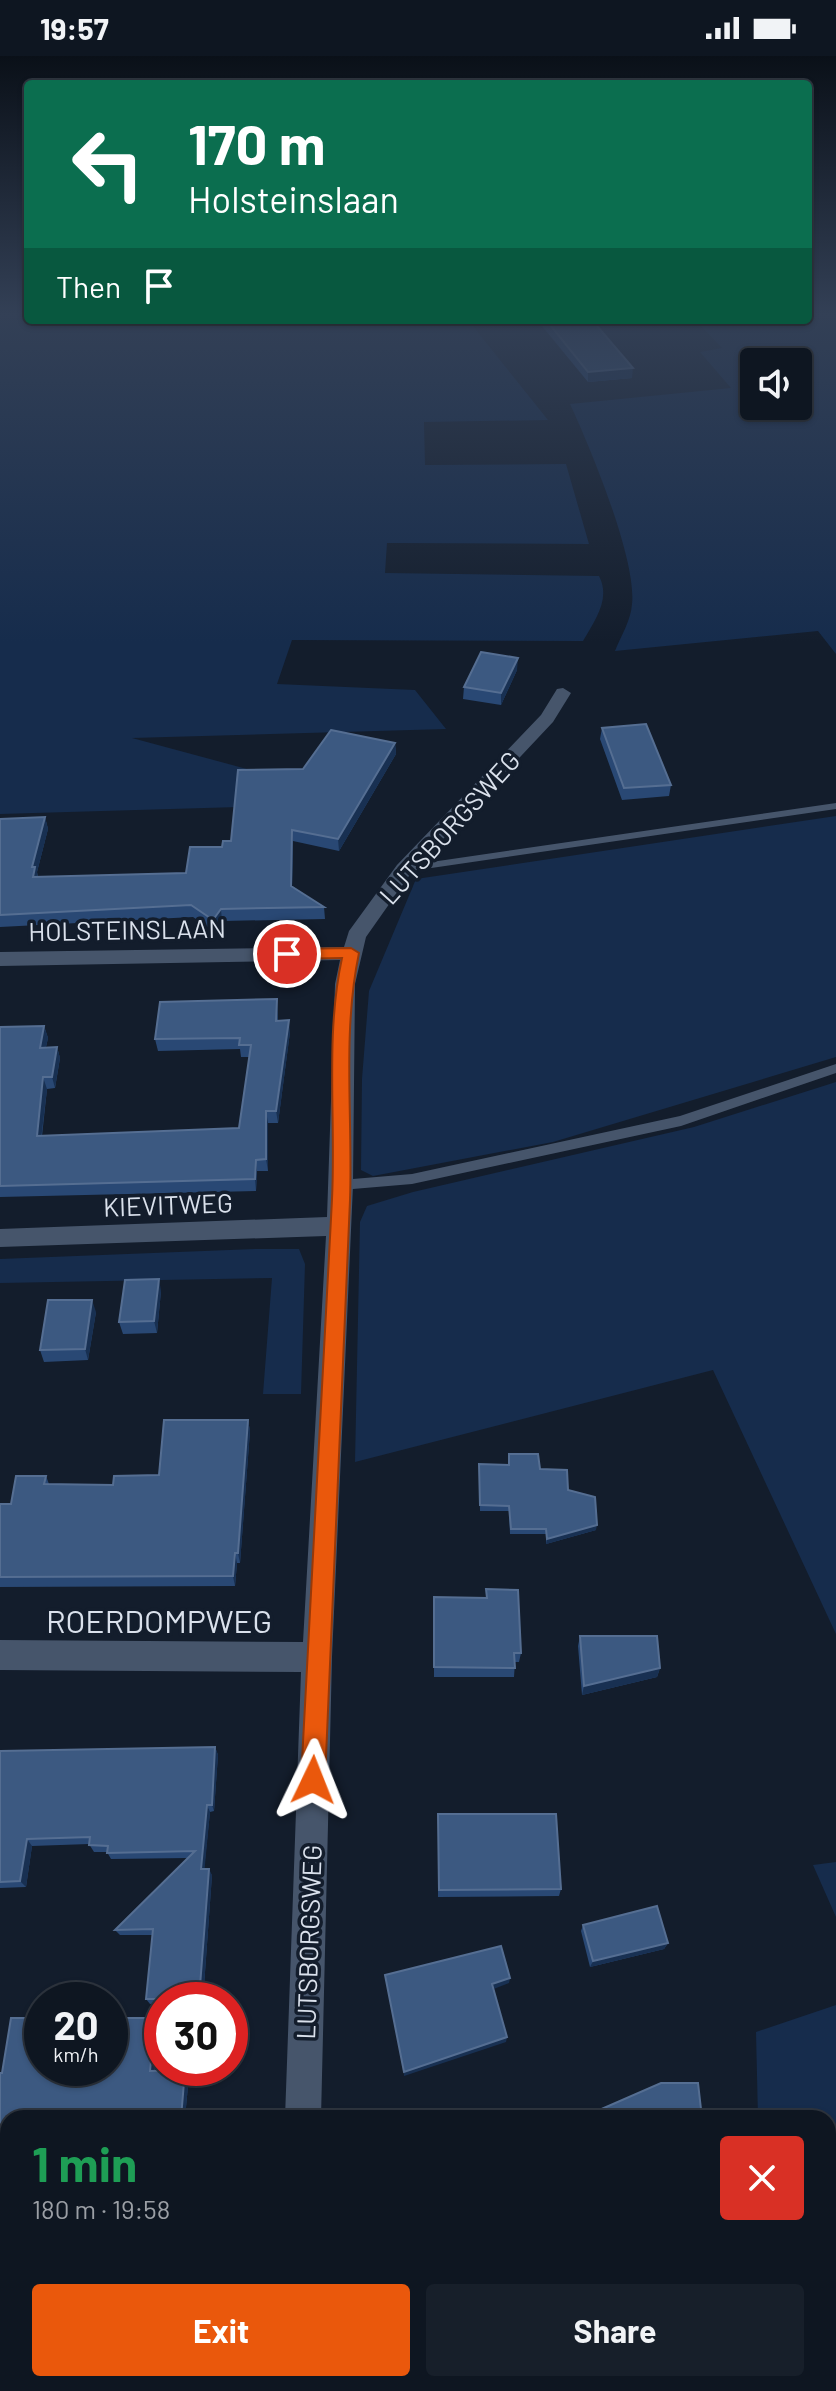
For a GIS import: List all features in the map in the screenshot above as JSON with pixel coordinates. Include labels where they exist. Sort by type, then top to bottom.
[{"type":"street","name":"LUTSBORGSWEG","points":[[303,2110],[317,1657],[341,1185],[345,984],[356,936],[404,869],[547,718],[563,693]]},
{"type":"street","name":"HOLSTEINSLAAN","points":[[0,959],[351,953]]},
{"type":"street","name":"KIEVITWEG","points":[[0,1238],[338,1226]]},
{"type":"street","name":"ROERDOMPWEG","points":[[0,1655],[317,1657]]},
{"type":"lane","points":[[404,869],[836,806]]},
{"type":"lane","points":[[341,1185],[412,1179],[681,1121],[836,1068]]},
{"type":"shaded area","points":[[0,424],[424,424],[425,465],[566,464],[589,544],[387,543],[385,573],[599,576],[602,601],[583,641],[292,640],[277,684],[415,690],[446,729],[132,738],[273,776],[273,806],[0,814]]},
{"type":"shaded area","points":[[579,424],[836,424],[836,654],[818,631],[615,651],[628,622],[632,585],[610,504]]},
{"type":"shaded area","points":[[836,816],[836,1057],[553,1142],[373,1176],[361,1170],[362,1079],[369,991],[416,879]]},
{"type":"shaded area","points":[[836,1082],[836,1634],[713,1370],[355,1462],[360,1222],[367,1206],[413,1192],[694,1127]]},
{"type":"shaded area","points":[[299,1249],[305,1264],[301,1394],[263,1394],[272,1278],[0,1283],[0,1259]]},
{"type":"shaded area","points":[[836,1862],[836,1917],[813,1865]]},
{"type":"shaded area","points":[[836,2005],[836,2110],[758,2110],[756,2032]]},
{"type":"building","points":[[481,652],[518,658],[501,693],[464,687]]},
{"type":"building","points":[[646,724],[671,785],[624,788],[602,728]]},
{"type":"building","points":[[331,730],[395,743],[338,839],[292,830],[291,886],[324,907],[221,909],[213,920],[191,905],[0,915],[0,819],[45,817],[32,867],[35,867],[33,877],[186,873],[190,847],[222,847],[223,841],[231,841],[238,770],[303,769]]},
{"type":"building","points":[[277,999],[276,1021],[289,1020],[276,1111],[266,1111],[266,1159],[256,1160],[255,1179],[0,1186],[0,1027],[44,1026],[40,1048],[57,1047],[52,1077],[43,1077],[37,1136],[239,1128],[251,1045],[239,1045],[240,1038],[155,1039],[160,1002]]},
{"type":"building","points":[[159,1279],[154,1321],[119,1322],[125,1280]]},
{"type":"building","points":[[48,1300],[92,1300],[85,1349],[40,1350]]},
{"type":"building","points":[[164,1420],[248,1420],[238,1553],[235,1553],[233,1576],[0,1577],[0,1504],[11,1504],[16,1476],[46,1476],[44,1484],[113,1485],[114,1476],[159,1475]]},
{"type":"building","points":[[509,1454],[538,1454],[540,1469],[567,1470],[568,1490],[595,1497],[597,1525],[547,1539],[546,1529],[511,1529],[509,1506],[480,1505],[479,1464],[509,1465]]},
{"type":"building","points":[[486,1589],[518,1590],[521,1653],[514,1653],[515,1668],[434,1667],[434,1597],[487,1598]]},
{"type":"building","points":[[580,1636],[657,1636],[660,1668],[584,1686]]},
{"type":"building","points":[[215,1747],[212,1805],[207,1805],[201,1869],[209,1869],[200,1982],[148,1982],[153,1929],[115,1930],[195,1851],[107,1853],[108,1846],[89,1845],[90,1837],[27,1839],[20,1881],[0,1882],[0,1751]]},
{"type":"building","points":[[438,1814],[556,1814],[561,1889],[439,1890]]},
{"type":"building","points":[[657,1906],[668,1943],[593,1961],[583,1925]]},
{"type":"building","points":[[501,1946],[510,1978],[492,1984],[507,2037],[404,2072],[385,1975]]},
{"type":"building","points":[[11,2018],[24,2018],[24,2086],[128,2086],[128,2018],[144,2018],[144,2086],[184,2086],[182,2110],[0,2110],[0,2073]]},
{"type":"building","points":[[661,2083],[698,2083],[701,2110],[599,2110]]},
{"type":"route","points":[[287,954],[351,953],[345,984],[342,1031],[341,1185],[313,1780]]}]
